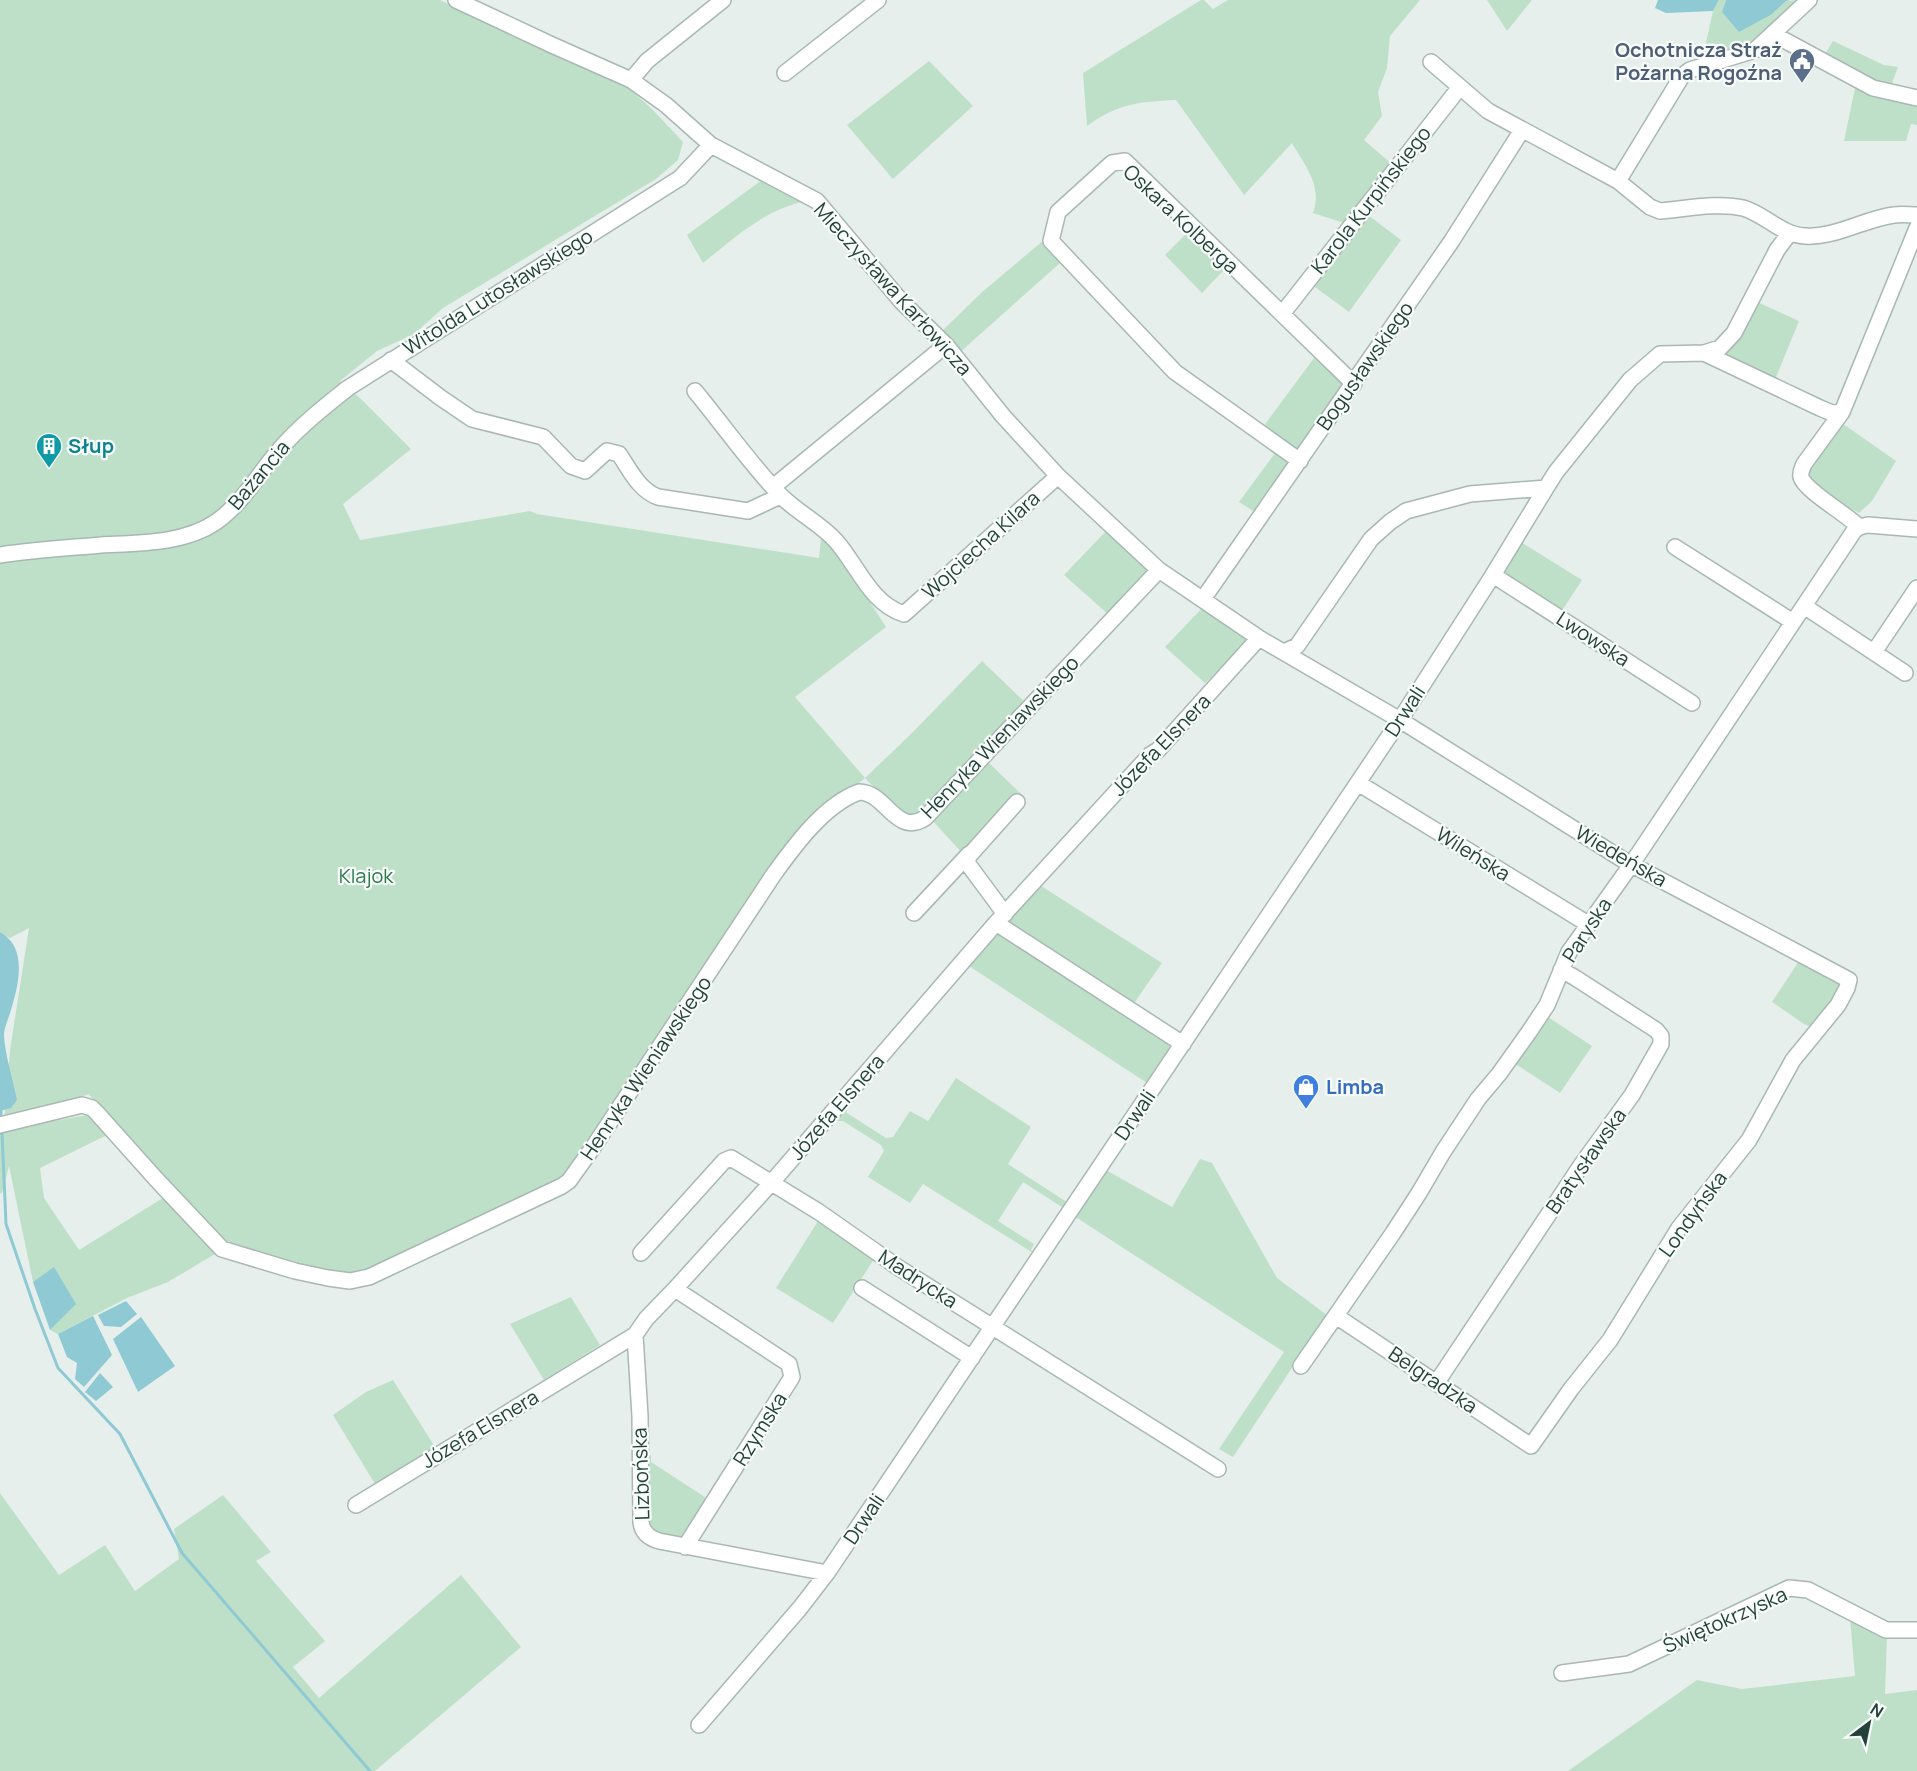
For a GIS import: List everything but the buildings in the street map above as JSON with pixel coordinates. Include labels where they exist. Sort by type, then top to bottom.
[{"type":"street","name":"Mieczysława Karłowicza","points":[[456,0],[631,80],[666,105],[711,145],[817,201],[901,301],[946,345],[1003,416],[1058,476],[1159,570]]},
{"type":"street","points":[[631,80],[647,61],[723,0]]},
{"type":"street","points":[[785,74],[878,0]]},
{"type":"street","points":[[1618,181],[1683,76],[1690,70],[1755,50],[1809,0]]},
{"type":"street","points":[[1773,34],[1873,88],[1917,98]]},
{"type":"street","points":[[1431,62],[1488,111],[1618,181],[1650,207],[1660,211],[1728,206],[1742,208],[1756,213],[1789,234],[1806,237],[1822,235],[1894,214],[1917,215]]},
{"type":"street","name":"Karola Kurpińskiego","points":[[1282,314],[1460,87]]},
{"type":"street","name":"Bogusławskiego","points":[[1203,598],[1451,242],[1522,130]]},
{"type":"street","name":"Witolda Lutosławskiego","points":[[711,145],[680,178],[390,360],[472,418],[543,437],[571,466],[585,471],[608,452],[618,454],[643,488],[658,497],[748,512],[777,491]]},
{"type":"street","name":"Oskara Kolberga","points":[[1300,461],[1175,372],[1051,241],[1058,212],[1112,163],[1125,161],[1354,384]]},
{"type":"street","points":[[1917,228],[1842,412],[1804,464],[1800,473],[1802,480],[1810,489],[1859,527],[1868,525],[1917,529]]},
{"type":"street","points":[[1159,570],[1259,638],[1284,652],[1297,646],[1371,539],[1390,522],[1406,511],[1470,494],[1546,488],[1556,472],[1630,380],[1660,354],[1704,353],[1720,348],[1734,333],[1777,250],[1789,234]]},
{"type":"street","points":[[695,390],[777,491],[946,345]]},
{"type":"street","points":[[1704,353],[1820,408],[1832,413],[1842,412]]},
{"type":"street","name":"Bażancia","points":[[0,555],[32,550],[163,540],[195,533],[215,523],[232,509],[280,449],[300,428],[348,388],[390,360]]},
{"type":"street","name":"Wojciecha Kilara","points":[[777,491],[836,540],[867,585],[883,603],[904,614],[1058,476]]},
{"type":"street","name":"Drwali","points":[[699,1725],[800,1608],[827,1573],[1400,720],[1546,488]]},
{"type":"street","name":"Paryska","points":[[1301,1366],[1404,1217],[1478,1099],[1499,1074],[1547,1005],[1567,957],[1588,924],[1631,865],[1854,531],[1859,527]]},
{"type":"street","points":[[1675,547],[1793,622]]},
{"type":"street","name":"Henryka Wieniawskiego","points":[[0,1125],[82,1105],[88,1106],[222,1249],[295,1270],[350,1281],[369,1277],[536,1198],[569,1181],[800,838],[832,809],[859,792],[873,795],[902,821],[919,822],[925,818],[1159,570]]},
{"type":"street","name":"Lwowska","points":[[1493,575],[1692,703]]},
{"type":"street","points":[[1874,652],[1917,588]]},
{"type":"street","points":[[1804,606],[1905,673]]},
{"type":"street","name":"Józefa Elsnera","points":[[356,1504],[635,1335],[646,1319],[772,1182],[1000,918],[1150,755],[1158,750],[1259,638]]},
{"type":"street","name":"Wiedeńska","points":[[1284,652],[1400,720],[1631,865],[1849,981]]},
{"type":"street","name":"Wileńska","points":[[1358,783],[1588,924]]},
{"type":"street","points":[[914,914],[1017,802]]},
{"type":"street","points":[[969,854],[968,864],[1000,918],[1183,1044]]},
{"type":"street","name":"Bratysławska","points":[[1437,1382],[1582,1164],[1632,1095],[1661,1044],[1661,1036],[1656,1030],[1561,970]]},
{"type":"street","name":"Londyńska","points":[[1531,1446],[1571,1389],[1610,1340],[1679,1228],[1749,1140],[1793,1060],[1838,1005],[1849,981]]},
{"type":"street","name":"Madrycka","points":[[640,1253],[727,1159],[735,1160],[819,1212],[899,1268],[1218,1469]]},
{"type":"street","points":[[862,1288],[972,1358]]},
{"type":"street","name":"Rzymska","points":[[675,1289],[789,1364],[792,1377],[685,1546]]},
{"type":"street","name":"Belgradzka","points":[[1336,1316],[1531,1446]]},
{"type":"street","name":"Lizbońska","points":[[635,1335],[640,1416],[641,1526],[647,1535],[653,1539],[685,1546],[827,1573]]},
{"type":"street","name":"Świętokrzyska","points":[[1562,1673],[1629,1664],[1789,1588],[1808,1590],[1886,1630],[1917,1630]]},
{"type":"green space","name":"Klajok","points":[[0,0],[440,0],[556,55],[622,82],[683,142],[678,160],[656,179],[443,308],[414,334],[377,351],[340,381],[411,449],[343,504],[360,540],[530,511],[537,514],[819,558],[821,538],[835,548],[886,627],[795,697],[865,778],[796,835],[563,1180],[449,1234],[346,1278],[222,1245],[116,1132],[89,1094],[4,1122],[10,1050],[29,928],[10,938],[0,933]]},
{"type":"green space","points":[[1201,0],[1213,9],[1228,0],[1420,0],[1390,36],[1387,68],[1378,92],[1382,116],[1364,140],[1393,165],[1344,223],[1313,213],[1316,203],[1314,185],[1292,143],[1244,195],[1176,100],[1129,105],[1098,118],[1087,126],[1083,73]]},
{"type":"green space","points":[[1487,0],[1532,0],[1507,31]]},
{"type":"green space","points":[[1719,0],[1726,0],[1722,12],[1772,14],[1786,1],[1799,0],[1747,45],[1703,56],[1713,11]]},
{"type":"green space","points":[[1833,41],[1884,65],[1898,67],[1891,86],[1868,79],[1824,56]]},
{"type":"green space","points":[[929,61],[973,106],[893,179],[847,125]]},
{"type":"green space","points":[[1855,88],[1917,105],[1917,125],[1911,124],[1906,141],[1844,141]]},
{"type":"green space","points":[[766,177],[802,202],[761,219],[703,263],[687,235]]},
{"type":"green space","points":[[1364,212],[1401,240],[1349,312],[1308,282]]},
{"type":"green space","points":[[1188,232],[1225,269],[1202,293],[1165,255]]},
{"type":"green space","points":[[1044,240],[1060,263],[958,354],[939,334],[981,293]]},
{"type":"green space","points":[[1755,301],[1799,321],[1774,382],[1720,355],[1737,341]]},
{"type":"green space","points":[[1314,358],[1347,388],[1300,454],[1263,427]]},
{"type":"green space","points":[[1839,421],[1896,461],[1872,501],[1859,513],[1828,496],[1809,482],[1807,467]]},
{"type":"green space","points":[[1278,449],[1294,461],[1258,514],[1239,502]]},
{"type":"green space","points":[[1107,530],[1154,571],[1109,615],[1064,575]]},
{"type":"green space","points":[[1519,541],[1582,580],[1561,612],[1501,571]]},
{"type":"green space","points":[[1205,605],[1252,637],[1205,683],[1165,647]]},
{"type":"green space","points":[[982,661],[1029,706],[922,814],[905,819],[865,778]]},
{"type":"green space","points":[[986,760],[1021,794],[964,855],[931,819]]},
{"type":"green space","points":[[1038,884],[1162,963],[1132,1006],[1004,922]]},
{"type":"green space","points":[[998,930],[1177,1045],[1150,1085],[966,964]]},
{"type":"green space","points":[[1799,961],[1842,987],[1840,993],[1811,1027],[1772,1002]]},
{"type":"green space","points":[[1545,1015],[1592,1046],[1560,1093],[1514,1063]]},
{"type":"green space","points":[[956,1078],[1031,1127],[1008,1164],[1070,1204],[1065,1209],[1023,1182],[998,1221],[1034,1244],[1031,1250],[1038,1256],[923,1184],[910,1203],[868,1177],[884,1151],[881,1145],[843,1121],[835,1121],[846,1108],[847,1113],[886,1138],[893,1137],[910,1111],[928,1121]]},
{"type":"green space","points":[[87,1115],[109,1134],[40,1168],[44,1198],[79,1250],[163,1198],[220,1251],[168,1282],[127,1298],[58,1334],[50,1330],[75,1304],[54,1268],[33,1282],[9,1166],[0,1194],[0,1120],[9,1129]]},
{"type":"green space","points":[[1200,1159],[1212,1163],[1277,1278],[1327,1315],[1233,1457],[1219,1449],[1284,1352],[1074,1216],[1104,1169],[1172,1207]]},
{"type":"green space","points":[[818,1221],[876,1256],[833,1323],[776,1288]]},
{"type":"green space","points":[[571,1297],[600,1345],[544,1380],[510,1324]]},
{"type":"green space","points":[[393,1380],[435,1447],[375,1484],[333,1415],[366,1392]]},
{"type":"green space","points":[[645,1455],[651,1455],[651,1462],[708,1499],[683,1540],[656,1536],[647,1528]]},
{"type":"green space","points":[[0,1493],[59,1575],[105,1545],[135,1591],[179,1559],[174,1529],[223,1495],[271,1552],[256,1561],[325,1641],[293,1667],[319,1698],[461,1575],[521,1647],[375,1771],[0,1771]]},
{"type":"green space","points":[[1850,1618],[1887,1637],[1885,1694],[1917,1690],[1917,1771],[1568,1771],[1697,1680],[1742,1689],[1855,1676]]},
{"type":"water","points":[[1658,0],[1719,0],[1713,11],[1666,13],[1655,8]]},
{"type":"water","points":[[1726,0],[1790,0],[1772,14],[1739,32],[1722,12]]},
{"type":"water","points":[[0,932],[15,948],[19,969],[16,992],[4,1035],[17,1100],[11,1108],[0,1111]]},
{"type":"water","points":[[54,1267],[76,1304],[50,1330],[33,1282]]},
{"type":"water","points":[[126,1301],[137,1314],[121,1327],[104,1326],[98,1315]]},
{"type":"water","points":[[93,1316],[112,1355],[84,1387],[75,1379],[77,1363],[67,1357],[58,1334]]},
{"type":"water","points":[[141,1317],[175,1366],[138,1392],[113,1339]]},
{"type":"water","points":[[100,1373],[113,1387],[96,1401],[85,1392]]},
{"type":"waterway","points":[[1,1111],[1,1118]]},
{"type":"waterway","points":[[2,1133],[6,1224],[58,1368],[120,1434],[182,1553],[370,1771]]},
{"type":"place","name":"Ochotnicza Straż Pożarna Rogoźna","points":[[1802,84]]},
{"type":"place","name":"Słup","points":[[49,469]]},
{"type":"place","name":"Limba","points":[[1306,1110]]}]
